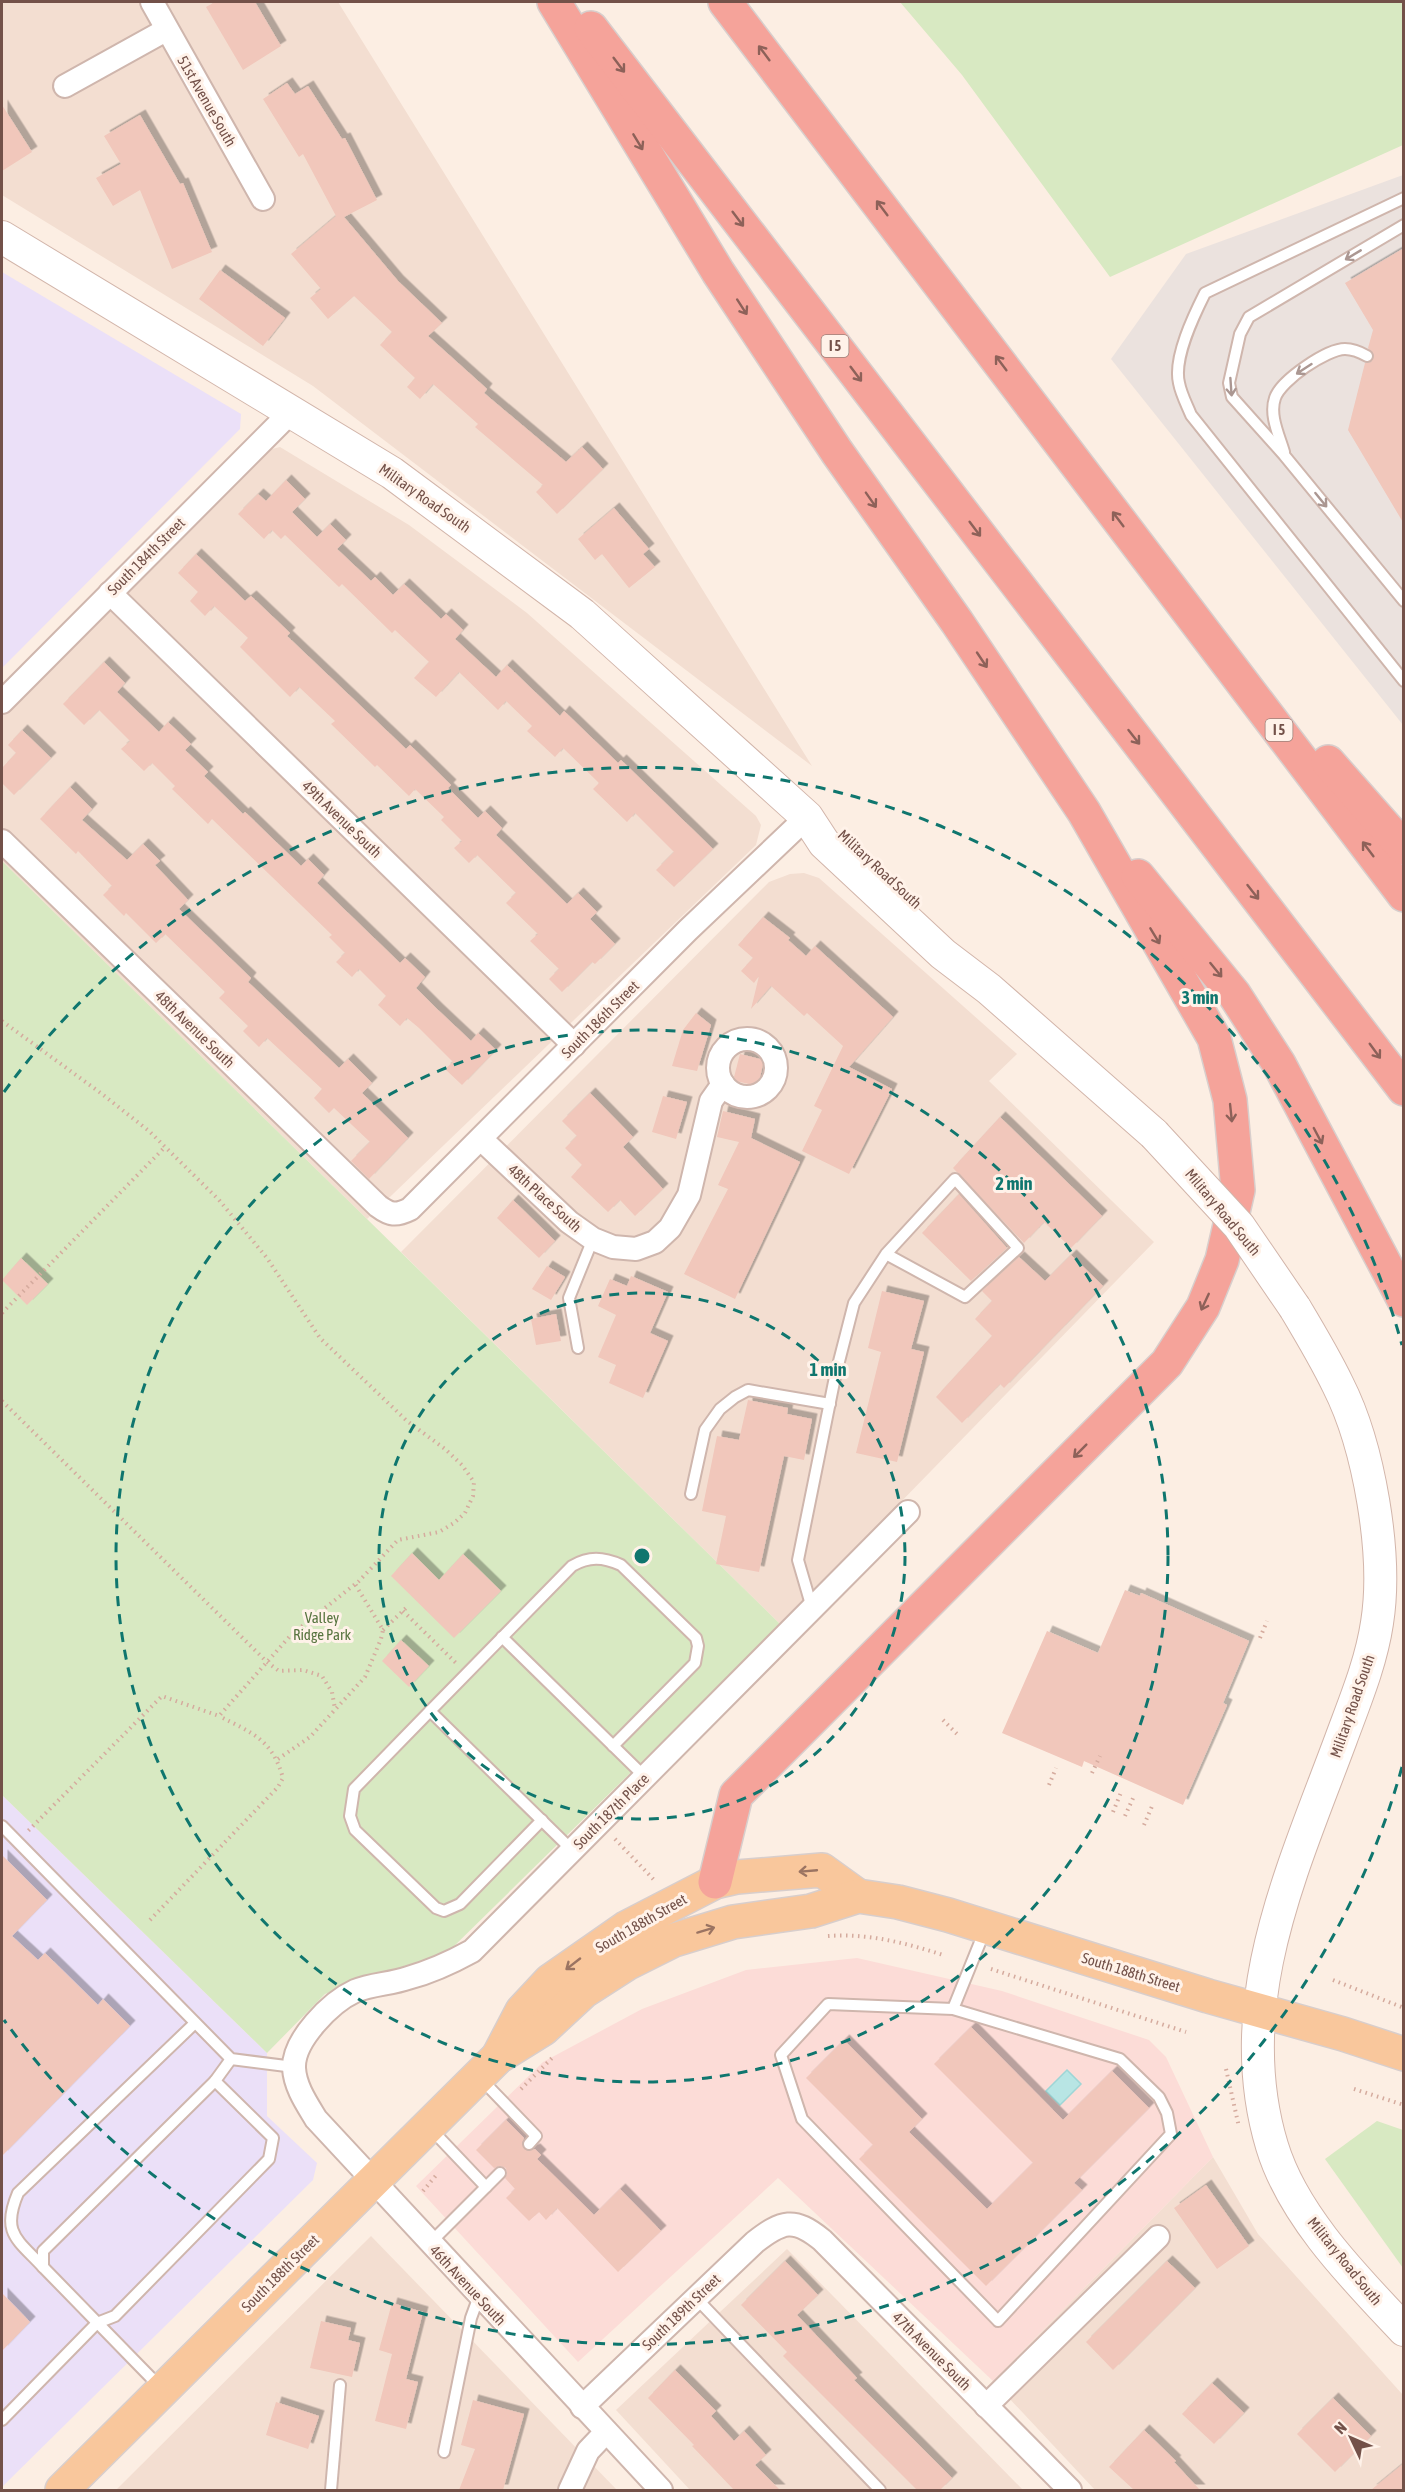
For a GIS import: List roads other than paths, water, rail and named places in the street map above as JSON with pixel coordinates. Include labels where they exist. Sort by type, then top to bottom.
[{"type":"highway","points":[[554,2],[687,223],[732,292],[837,452],[957,622],[1084,812],[1214,1038],[1230,1100],[1238,1190],[1222,1260],[1203,1307],[1167,1364],[736,1795],[715,1882]]},
{"type":"highway","name":"I 5","points":[[571,2],[1404,1089]]},
{"type":"highway","name":"I 5","points":[[724,2],[1404,895]]},
{"type":"highway","points":[[1154,565],[1404,848]]},
{"type":"highway","points":[[1084,812],[1234,994],[1279,1064],[1404,1300]]},
{"type":"main road","name":"Military Road South","points":[[2,237],[392,473],[582,614],[807,817],[833,826],[954,939],[989,989],[1154,1134],[1239,1226],[1295,1308],[1340,1387],[1372,1492],[1380,1557],[1378,1621],[1369,1661],[1282,1904],[1264,1971],[1259,2010],[1259,2084],[1273,2147],[1286,2177],[1320,2234],[1404,2330]]},
{"type":"main road","name":"South 188th Street","points":[[489,2067],[522,2011],[550,1981],[626,1928],[715,1882],[737,1877],[822,1870],[858,1896]]},
{"type":"main road","name":"South 188th Street","points":[[62,2490],[489,2067],[543,2029],[584,1991],[626,1964],[674,1940],[734,1922],[811,1911],[858,1896],[898,1902],[1404,2054]]},
{"type":"street","name":"51st Avenue South","points":[[152,2],[264,199]]},
{"type":"street","points":[[65,86],[166,30]]},
{"type":"street","name":"South 184th Street","points":[[2,702],[292,411]]},
{"type":"street","name":"49th Avenue South","points":[[110,593],[574,1045]]},
{"type":"street","name":"South 186th Street","points":[[391,1215],[402,1214],[410,1209],[688,930],[807,817]]},
{"type":"street","name":"48th Avenue South","points":[[2,841],[378,1206],[391,1215]]},
{"type":"street","name":"48th Place South","points":[[481,1140],[569,1222],[593,1239],[613,1247],[636,1249],[655,1242],[670,1228],[689,1195],[711,1101],[723,1084]]},
{"type":"street","name":"South 187th Place","points":[[294,2067],[302,2041],[317,2020],[353,1992],[374,1985],[407,1979],[472,1952],[908,1512]]},
{"type":"street","name":"46th Avenue South","points":[[294,2067],[301,2093],[316,2119],[661,2490]]},
{"type":"street","name":"South 189th Street","points":[[582,2407],[755,2241],[770,2230],[786,2223]]},
{"type":"street","name":"47th Avenue South","points":[[786,2223],[804,2227],[822,2240],[1070,2490]]},
{"type":"street","points":[[986,2406],[1158,2237]]},
{"type":"street","points":[[570,2490],[588,2451],[606,2432]]},
{"type":"lane","points":[[1404,198],[1206,293],[1190,322],[1182,350],[1178,382],[1191,415],[1404,681]]},
{"type":"lane","points":[[1404,225],[1249,317],[1240,334],[1230,383],[1232,397],[1284,455],[1404,601]]},
{"type":"lane","points":[[1284,455],[1273,417],[1275,397],[1289,379],[1343,348],[1357,350],[1367,356]]},
{"type":"lane","points":[[812,1609],[798,1560],[830,1404],[854,1304],[886,1254],[955,1179],[1018,1248],[965,1298],[886,1254]]},
{"type":"lane","points":[[579,1348],[569,1298],[593,1239]]},
{"type":"lane","points":[[692,1494],[705,1430],[720,1409],[735,1397],[748,1390],[830,1404]]},
{"type":"lane","points":[[542,1820],[460,1904],[444,1911],[436,1908],[355,1830],[350,1816],[354,1789],[572,1566],[582,1560],[593,1558],[608,1559],[621,1565],[696,1638],[697,1654],[694,1663],[614,1746]]},
{"type":"lane","points":[[502,1637],[645,1777]]},
{"type":"lane","points":[[430,1711],[572,1850]]},
{"type":"lane","points":[[2,1826],[231,2059],[294,2067]]},
{"type":"lane","points":[[953,2009],[986,1927]]},
{"type":"lane","points":[[828,2004],[953,2009],[1120,2059],[1159,2097],[1167,2113],[1171,2134],[998,2321],[802,2118],[781,2055],[828,2004]]},
{"type":"lane","points":[[163,2390],[12,2234],[10,2211],[18,2193],[195,2023]]},
{"type":"lane","points":[[43,2267],[44,2251],[215,2081],[231,2059]]},
{"type":"lane","points":[[489,2067],[536,2136],[529,2144]]},
{"type":"lane","points":[[2,2420],[97,2323],[115,2316],[269,2159],[273,2138],[215,2081]]},
{"type":"lane","points":[[429,2127],[486,2187]]},
{"type":"lane","points":[[430,2244],[500,2173]]},
{"type":"lane","points":[[444,2452],[471,2318],[479,2296]]},
{"type":"lane","points":[[696,2298],[880,2490]]},
{"type":"lane","points":[[331,2490],[340,2385]]},
{"type":"water","points":[[1067,2070],[1081,2084],[1060,2105],[1046,2091]]},
{"type":"park label","name":"Valley Ridge Park","points":[[322,1626]]}]
